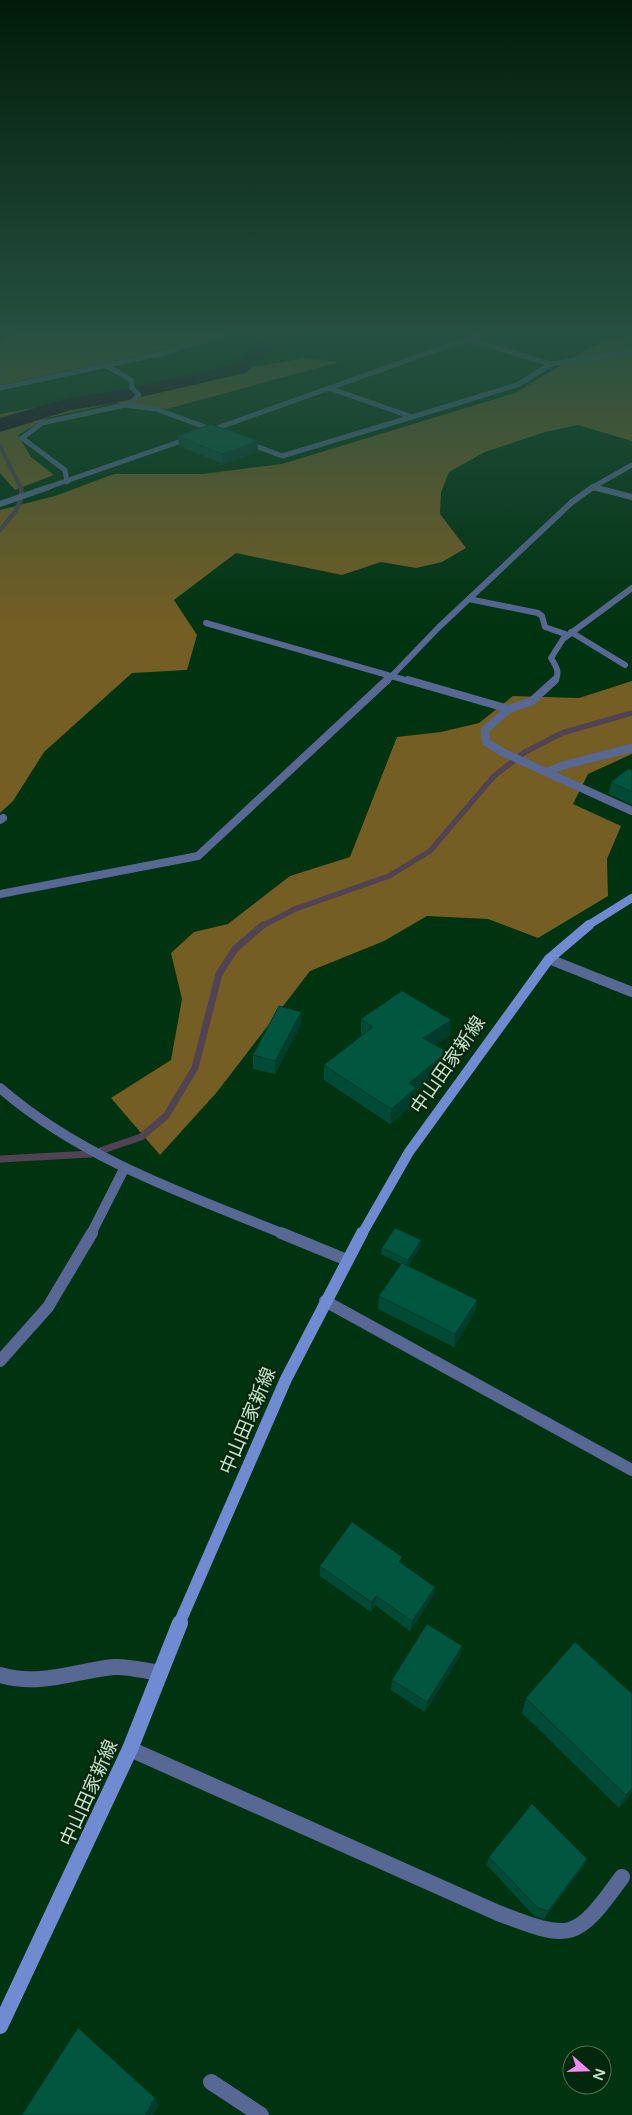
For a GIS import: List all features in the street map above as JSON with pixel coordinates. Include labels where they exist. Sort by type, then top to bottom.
[{"type":"main road","name":"中山田家新線","points":[[0,2026],[130,1749],[179,1624],[286,1379],[347,1260],[410,1152],[503,1020],[549,959],[585,928],[632,898]]},
{"type":"street","points":[[30,433],[22,438],[64,470],[67,482]]},
{"type":"street","points":[[0,504],[205,433]]},
{"type":"street","points":[[239,440],[282,456],[360,433]]},
{"type":"street","points":[[0,894],[198,856],[393,675],[469,599],[572,502],[593,487],[632,465]]},
{"type":"street","points":[[593,487],[632,497]]},
{"type":"street","points":[[632,588],[563,639],[552,658],[558,669],[557,678],[532,701],[509,709],[484,730],[486,742],[502,752],[632,811]]},
{"type":"street","points":[[469,599],[538,613],[542,616],[545,627],[570,634],[625,665]]},
{"type":"street","points":[[206,623],[509,709]]},
{"type":"street","points":[[548,772],[561,766],[632,748]]},
{"type":"street","points":[[549,959],[632,992]]},
{"type":"street","points":[[0,1088],[30,1114],[124,1169],[347,1260]]},
{"type":"street","points":[[0,1361],[11,1345],[47,1310],[72,1272],[124,1169]]},
{"type":"street","points":[[325,1301],[632,1470]]},
{"type":"street","points":[[0,1675],[38,1680],[73,1677],[112,1667],[160,1673]]},
{"type":"street","points":[[130,1749],[498,1912],[547,1930],[564,1933],[590,1918],[622,1877]]},
{"type":"street","points":[[211,2082],[262,2115]]},
{"type":"shaded area","points":[[0,433],[22,433],[18,435],[31,457],[54,475],[15,490],[0,473]]},
{"type":"shaded area","points":[[385,433],[543,433],[485,452],[449,472],[441,492],[440,514],[466,548],[442,562],[416,568],[381,562],[342,575],[236,553],[174,600],[197,635],[187,670],[132,673],[44,752],[13,801],[0,813],[0,510],[55,496],[114,474],[203,474],[282,464]]},
{"type":"shaded area","points":[[604,433],[632,433],[632,441]]},
{"type":"shaded area","points":[[632,681],[632,754],[588,774],[573,804],[621,826],[607,859],[608,896],[538,938],[488,919],[427,916],[384,941],[310,971],[217,1092],[160,1155],[111,1098],[171,1060],[182,999],[171,953],[194,932],[228,924],[290,876],[350,857],[397,737],[441,732],[479,723],[513,696],[579,698]]},
{"type":"building","points":[[187,433],[235,433],[258,441],[222,454],[178,436]]},
{"type":"building","points":[[628,769],[632,770],[632,792],[611,782]]},
{"type":"building","points":[[402,991],[451,1020],[423,1038],[447,1052],[409,1083],[416,1088],[391,1109],[324,1065],[373,1027],[361,1019]]},
{"type":"building","points":[[279,1006],[301,1012],[275,1061],[253,1055]]},
{"type":"building","points":[[395,1228],[421,1240],[408,1260],[382,1248]]},
{"type":"building","points":[[402,1263],[477,1300],[455,1334],[379,1296]]},
{"type":"building","points":[[352,1522],[402,1557],[399,1562],[435,1587],[412,1621],[376,1596],[371,1602],[320,1566]]},
{"type":"building","points":[[427,1624],[462,1646],[427,1702],[392,1680]]},
{"type":"building","points":[[575,1642],[632,1694],[632,1788],[626,1795],[526,1698]]},
{"type":"building","points":[[532,1804],[587,1859],[548,1911],[538,1908],[489,1857]]},
{"type":"building","points":[[78,2028],[155,2098],[145,2115],[22,2115]]},
{"type":"waterway","points":[[0,446],[21,488]]},
{"type":"waterway","points":[[0,530],[19,505],[21,488]]},
{"type":"waterway","points":[[262,926],[295,909],[389,876],[430,851],[494,776],[525,752],[562,733],[632,713]]},
{"type":"waterway","points":[[0,1159],[91,1154],[141,1137],[166,1116],[195,1068],[219,974],[235,949],[263,925]]}]
